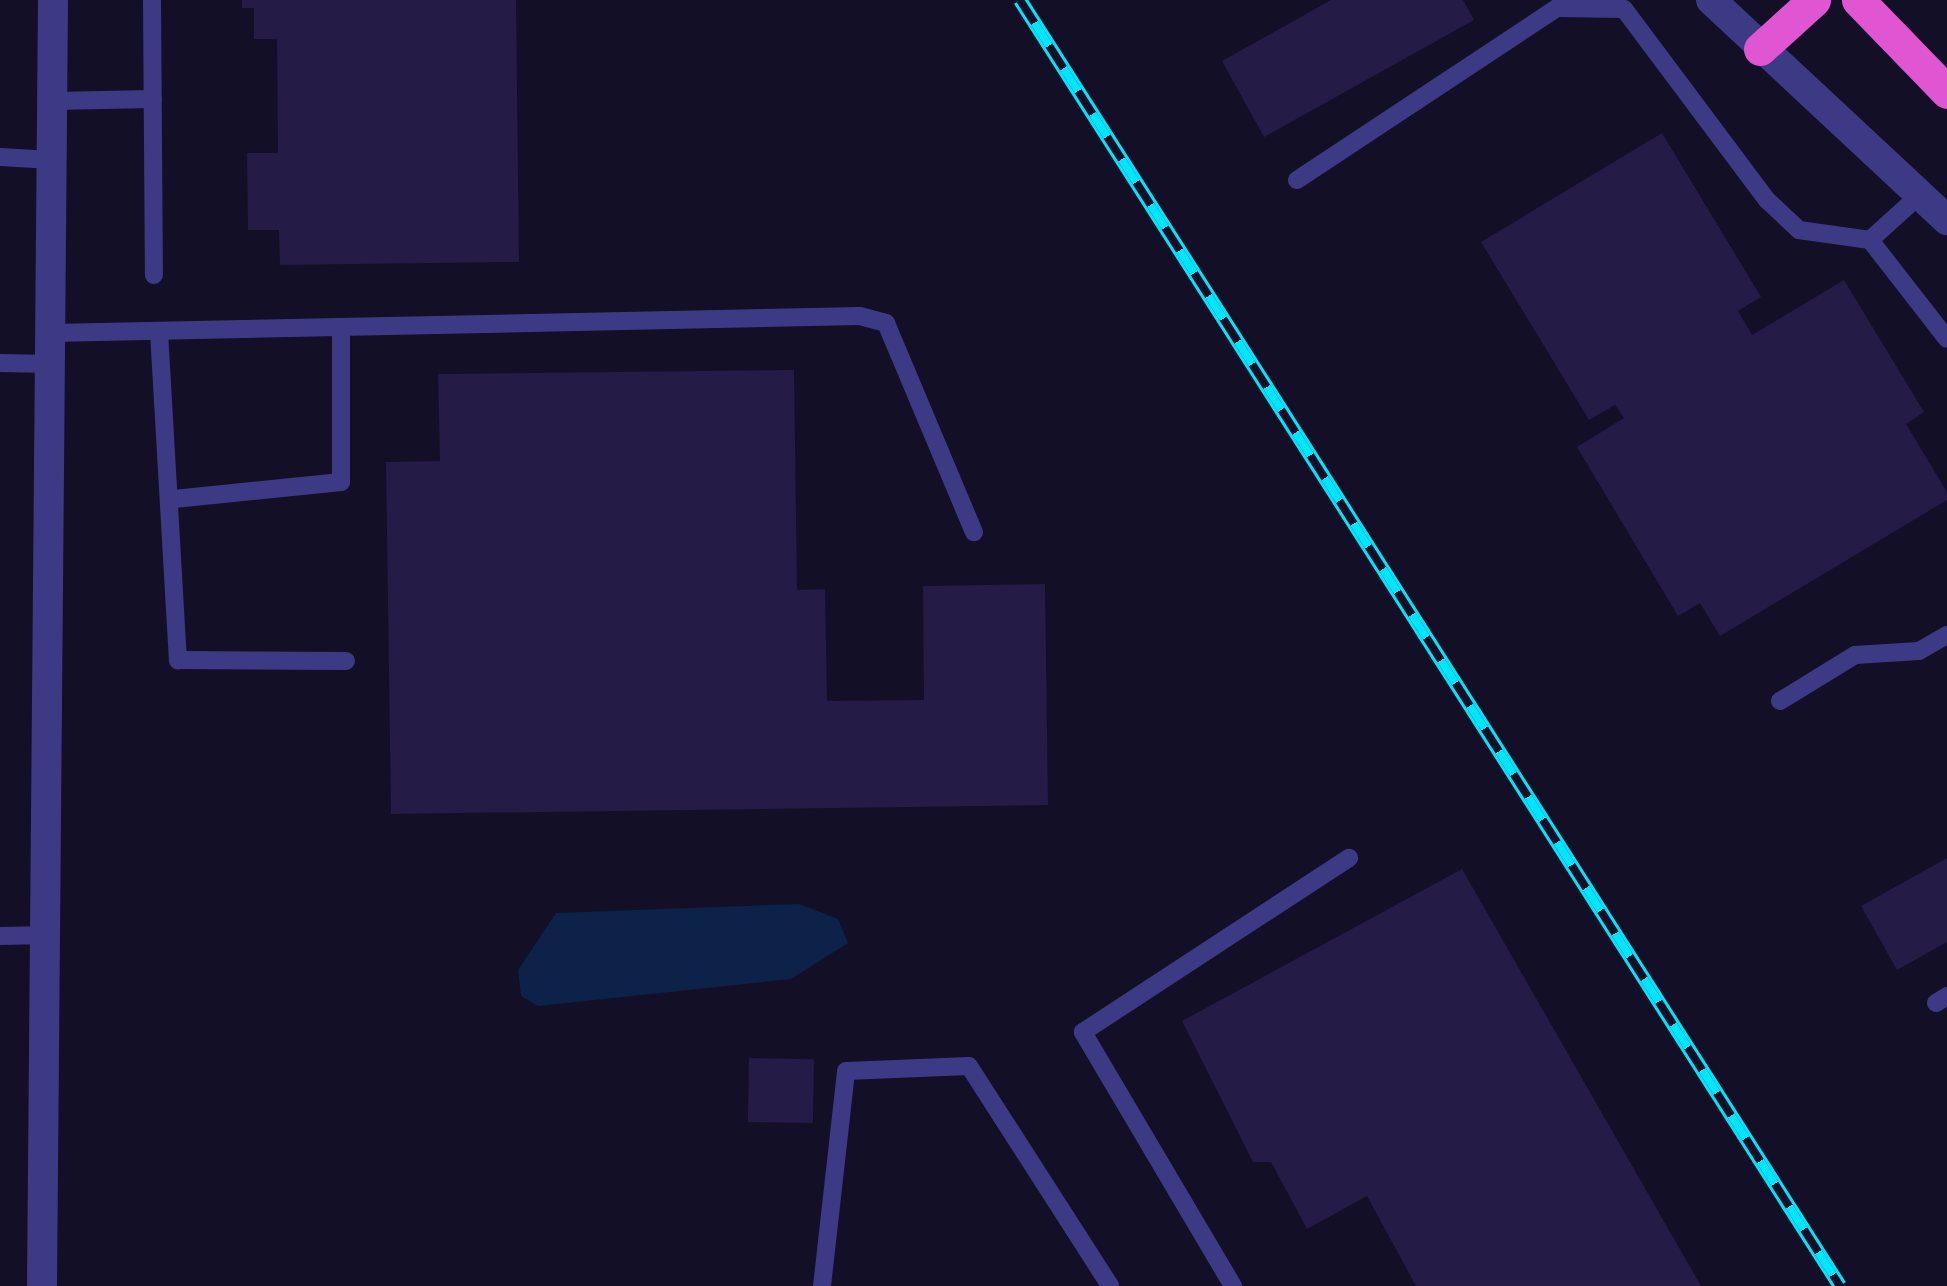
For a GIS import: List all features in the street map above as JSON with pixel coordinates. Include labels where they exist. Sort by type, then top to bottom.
[{"type":"highway","points":[[1760,50],[1814,0]]},
{"type":"highway","points":[[1858,0],[1947,92]]},
{"type":"street","points":[[42,1286],[51,935],[53,0]]},
{"type":"street","points":[[1711,0],[1760,50],[1923,192],[1947,220]]},
{"type":"lane","points":[[152,0],[154,275]]},
{"type":"lane","points":[[1297,180],[1554,4],[1629,4],[1767,200],[1799,230],[1870,240],[1947,339]]},
{"type":"lane","points":[[52,101],[153,99]]},
{"type":"lane","points":[[0,157],[52,160]]},
{"type":"lane","points":[[1870,240],[1923,192]]},
{"type":"lane","points":[[0,363],[51,349],[158,332],[860,316],[886,322],[974,532]]},
{"type":"lane","points":[[173,499],[341,482],[341,328]]},
{"type":"lane","points":[[158,332],[173,499],[178,660],[346,661]]},
{"type":"lane","points":[[1780,701],[1855,655],[1919,651],[1947,635]]},
{"type":"lane","points":[[1233,1286],[1083,1032],[1349,858]]},
{"type":"lane","points":[[0,936],[51,935]]},
{"type":"lane","points":[[822,1286],[846,1071],[970,1066],[1110,1286]]},
{"type":"water","points":[[799,904],[838,919],[848,943],[791,979],[538,1006],[521,996],[518,970],[556,913]]},
{"type":"building","points":[[242,0],[516,0],[519,262],[280,265],[279,230],[248,230],[247,153],[278,153],[277,39],[254,39],[254,8],[242,8]]},
{"type":"building","points":[[1331,0],[1463,0],[1474,20],[1264,137],[1222,61]]},
{"type":"building","points":[[1662,133],[1761,297],[1738,311],[1752,335],[1844,280],[1924,412],[1906,424],[1947,492],[1947,500],[1720,636],[1700,603],[1678,616],[1577,447],[1624,418],[1615,405],[1589,420],[1481,242]]},
{"type":"building","points":[[794,370],[797,590],[825,589],[827,701],[924,700],[923,586],[1045,584],[1048,805],[391,814],[386,462],[440,461],[438,374]]},
{"type":"building","points":[[1947,858],[1947,942],[1897,970],[1861,906]]},
{"type":"building","points":[[1462,869],[1701,1286],[1416,1286],[1367,1196],[1307,1229],[1271,1162],[1253,1162],[1182,1021]]},
{"type":"building","points":[[749,1058],[814,1059],[813,1123],[748,1122]]},
{"type":"railway","points":[[1020,0],[1840,1286]]}]
